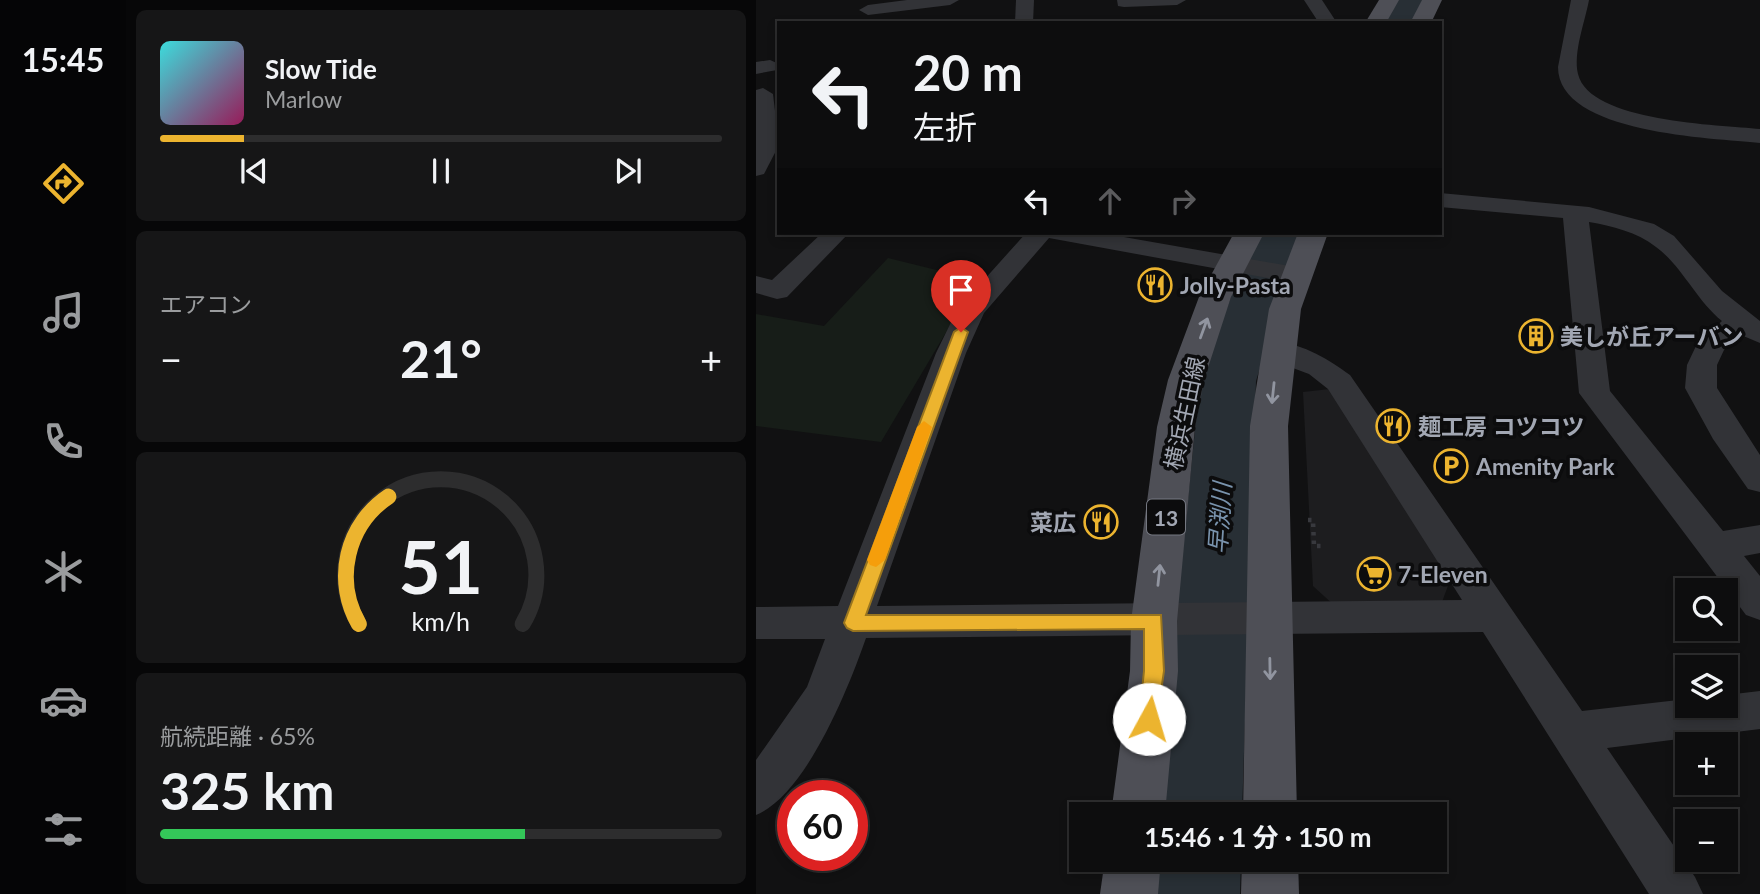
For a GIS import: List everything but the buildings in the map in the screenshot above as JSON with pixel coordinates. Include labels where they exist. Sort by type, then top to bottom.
[{"type":"main road","points":[[1376,21],[1389,0]]},
{"type":"main road","points":[[1421,21],[1432,0]]},
{"type":"main road","name":"横浜生田線","points":[[1139,802],[1154,671],[1168,620],[1176,427],[1186,380],[1215,297],[1260,262],[1309,235]]},
{"type":"main road","name":"横浜生田線","points":[[1260,262],[1278,351],[1269,426],[1254,619],[1269,802]]},
{"type":"main road","points":[[1129,894],[1132,872]]},
{"type":"main road","points":[[1270,872],[1270,894]]},
{"type":"street","points":[[851,0],[874,16],[950,0]]},
{"type":"street","points":[[1024,21],[1025,0]]},
{"type":"street","points":[[1128,21],[1124,1],[1177,0]]},
{"type":"street","points":[[1313,0],[1327,21]]},
{"type":"street","points":[[1580,0],[1568,74],[1573,90],[1596,106],[1626,118],[1760,136]]},
{"type":"street","points":[[756,169],[768,144],[766,94]]},
{"type":"street","points":[[1442,200],[1576,213],[1633,225],[1661,239],[1675,250],[1708,293],[1750,328],[1711,346],[1702,365],[1701,388],[1725,431],[1760,480]]},
{"type":"street","points":[[1576,213],[1595,393],[1760,604]]},
{"type":"street","points":[[756,284],[777,291],[834,235]]},
{"type":"street","points":[[756,793],[773,774],[824,698],[951,353],[971,310],[1038,235]]},
{"type":"street","points":[[1073,235],[1260,262]]},
{"type":"street","points":[[1278,351],[1320,367],[1339,382],[1678,894]]},
{"type":"street","points":[[1715,546],[1760,540]]},
{"type":"street","points":[[756,623],[1492,616]]},
{"type":"street","points":[[1573,732],[1760,709]]},
{"type":"path","points":[[1303,519],[1313,520],[1314,546],[1321,546]]},
{"type":"shaded area","points":[[888,258],[977,280],[881,442],[756,426],[756,314],[824,326]]},
{"type":"shaded area","points":[[1330,389],[1448,574],[1449,583],[1442,602],[1335,606],[1313,586],[1303,392]]},
{"type":"waterway","name":"早渕川","points":[[1399,21],[1410,0]]},
{"type":"waterway","name":"早渕川","points":[[1200,802],[1228,381],[1270,256],[1281,235]]},
{"type":"waterway","name":"早渕川","points":[[1195,894],[1196,872]]},
{"type":"slow traffic","points":[[876,560],[924,427]]},
{"type":"place","name":"Jolly-Pasta","points":[[1155,285]]},
{"type":"place","name":"美しが丘アーバン","points":[[1536,336]]},
{"type":"place","name":"麺工房 コツコツ","points":[[1393,426]]},
{"type":"place","name":"Amenity Park","points":[[1451,466]]},
{"type":"place","name":"菜広","points":[[1101,522]]},
{"type":"place","name":"7-Eleven","points":[[1374,574]]},
{"type":"route","points":[[961,332],[853,623],[1154,621],[1154,671],[1149,719]]}]
